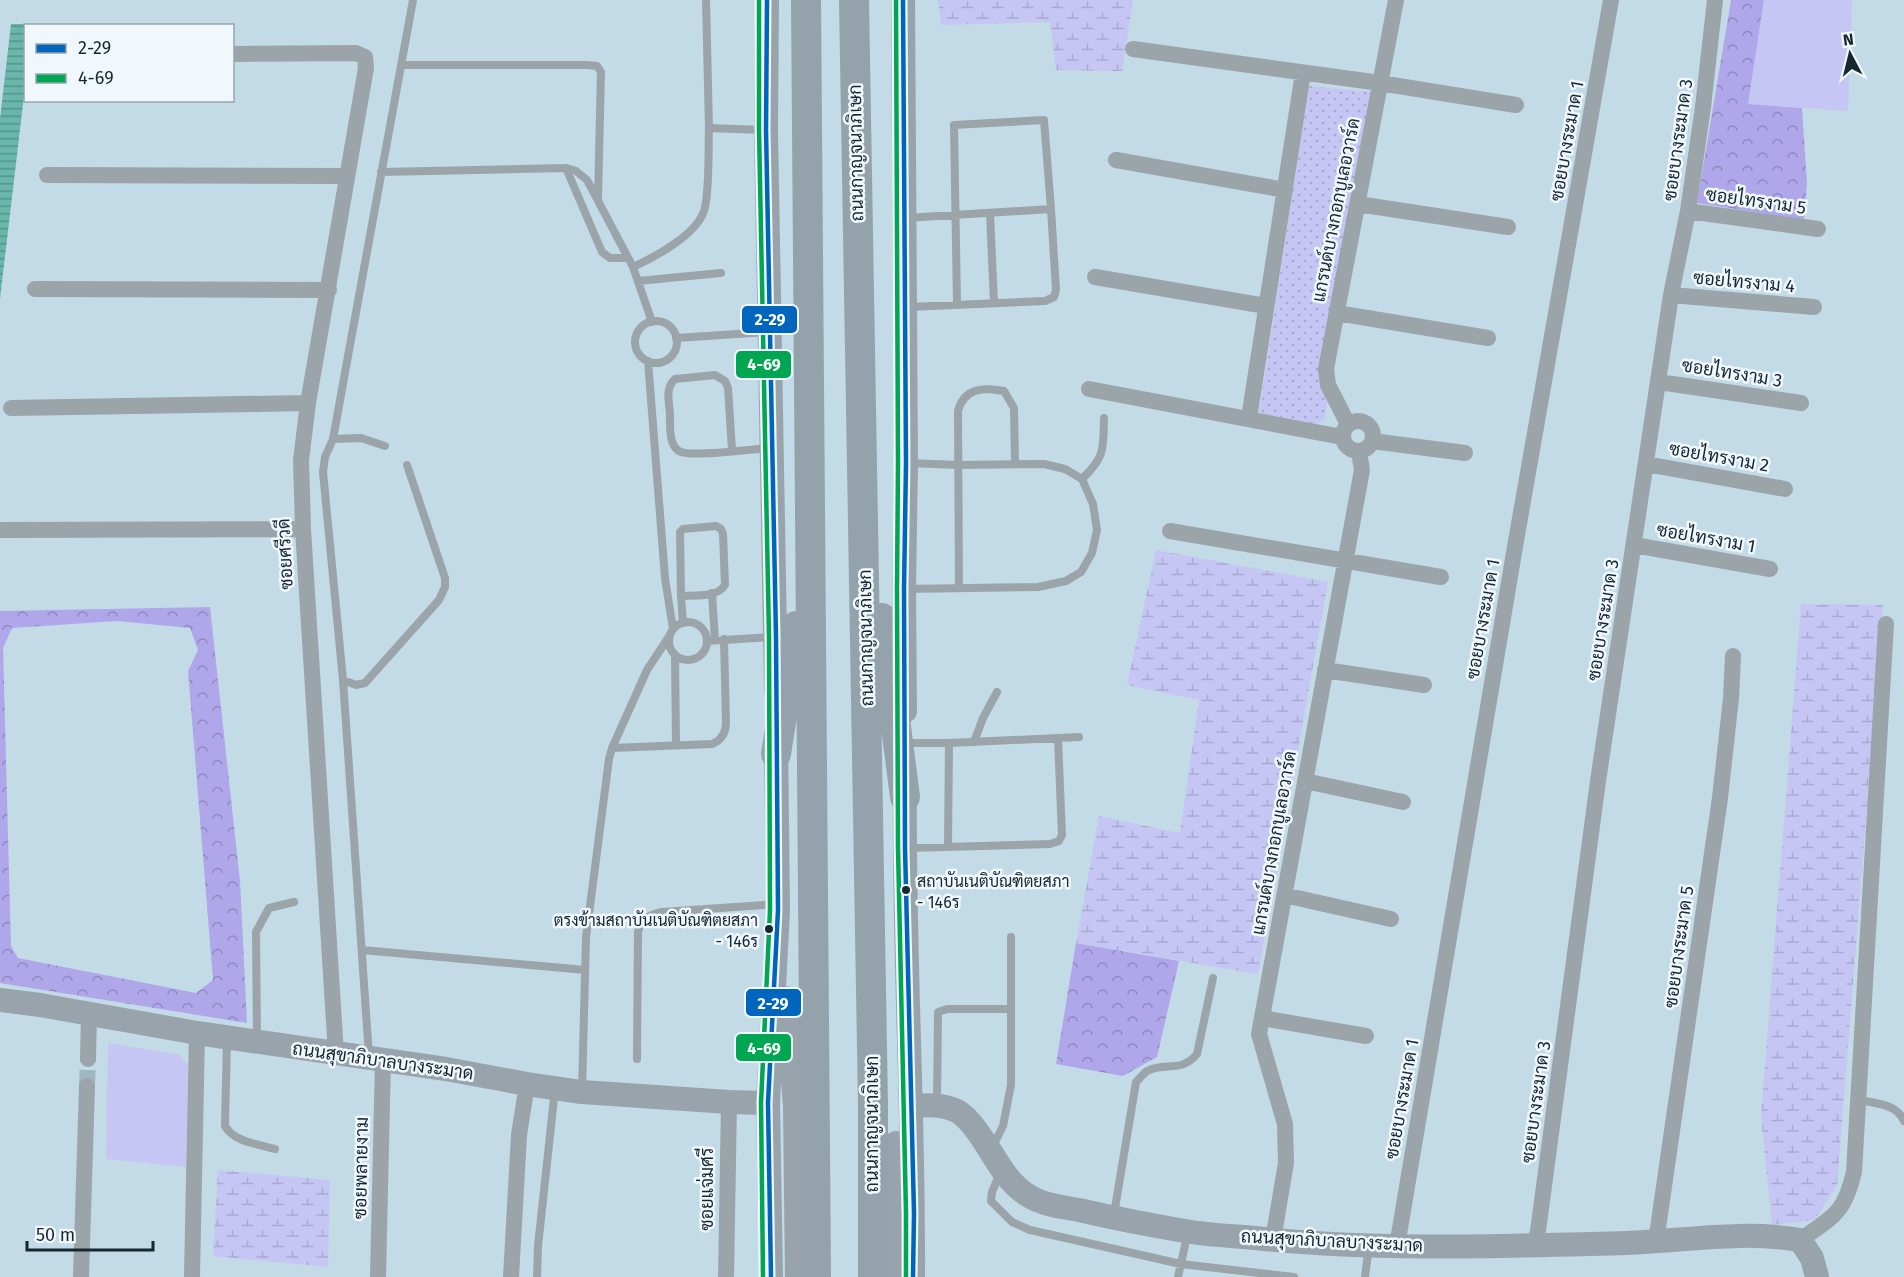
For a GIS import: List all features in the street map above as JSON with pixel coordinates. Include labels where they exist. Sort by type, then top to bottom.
[{"type":"highway","points":[[806,0],[816,1277]]},
{"type":"highway","name":"ถนนกาญจนาภิเษก","points":[[854,0],[873,1106],[873,1277]]},
{"type":"highway","points":[[863,475],[905,796]]},
{"type":"highway","points":[[776,754],[810,533]]},
{"type":"main road","points":[[767,0],[766,130],[776,637],[778,907],[768,1103],[771,1277]]},
{"type":"main road","points":[[903,0],[906,463],[905,848],[913,1277]]},
{"type":"main road","points":[[778,907],[795,1105],[797,1277]]},
{"type":"main road","points":[[896,1277],[896,1107],[906,943]]},
{"type":"main road","name":"ถนนสุขาภิบาลบางระมาด","points":[[0,1000],[197,1033],[376,1058],[582,1092],[768,1103]]},
{"type":"main road","name":"ถนนสุขาภิบาลบางระมาด","points":[[911,1106],[937,1105],[959,1112],[977,1130],[1015,1186],[1031,1198],[1061,1207],[1188,1232],[1273,1240],[1396,1246],[1534,1246],[1656,1242],[1742,1234],[1773,1235],[1800,1240]]},
{"type":"main road","points":[[1800,1240],[1812,1258],[1817,1277]]},
{"type":"street","name":"แกรนด์บางกอกบูเลอวาร์ด","points":[[1345,430],[1328,385],[1326,369],[1396,0]]},
{"type":"street","name":"ซอยบางระมาด 1","points":[[1396,1246],[1611,0]]},
{"type":"street","name":"ซอยบางระมาด 3","points":[[1534,1246],[1598,781],[1671,295],[1688,211],[1715,0]]},
{"type":"street","points":[[1133,49],[1380,83],[1516,105]]},
{"type":"street","name":"ซอยศรีวดี","points":[[234,54],[356,53],[365,57],[366,68],[308,403],[302,460],[303,528],[336,1054]]},
{"type":"street","points":[[1249,418],[1303,73]]},
{"type":"street","points":[[1116,160],[1285,190]]},
{"type":"street","points":[[46,175],[347,176]]},
{"type":"street","points":[[1358,204],[1508,227]]},
{"type":"street","name":"ซอยไทรงาม 5","points":[[1688,211],[1818,229]]},
{"type":"street","points":[[1095,277],[1266,306]]},
{"type":"street","points":[[35,289],[329,290]]},
{"type":"street","name":"ซอยไทรงาม 4","points":[[1671,295],[1814,307]]},
{"type":"street","points":[[1337,314],[1488,338]]},
{"type":"street","name":"ซอยไทรงาม 3","points":[[1659,382],[1801,403]]},
{"type":"street","points":[[1089,389],[1249,418],[1345,430]]},
{"type":"street","points":[[11,408],[308,403]]},
{"type":"street","points":[[1357,421],[1367,424],[1373,433],[1372,441],[1368,447],[1359,452],[1349,449],[1343,442],[1345,430],[1357,421]]},
{"type":"street","points":[[1372,441],[1465,453]]},
{"type":"street","name":"แกรนด์บางกอกบูเลอวาร์ด","points":[[1273,1240],[1286,1163],[1285,1124],[1259,1034],[1362,470],[1359,452]]},
{"type":"street","name":"ซอยไทรงาม 2","points":[[1646,464],[1785,489]]},
{"type":"street","points":[[0,530],[303,528]]},
{"type":"street","points":[[1170,531],[1441,577]]},
{"type":"street","name":"ซอยไทรงาม 1","points":[[1634,546],[1770,569]]},
{"type":"street","points":[[1800,1240],[1838,1212],[1848,1195],[1854,1172],[1886,624]]},
{"type":"street","name":"ซอยบางระมาด 5","points":[[1656,1242],[1720,798],[1731,698],[1733,656]]},
{"type":"street","points":[[1325,670],[1424,685]]},
{"type":"street","points":[[1305,781],[1403,802]]},
{"type":"street","points":[[1284,895],[1390,919]]},
{"type":"street","points":[[88,1059],[89,1014]]},
{"type":"street","points":[[1262,1018],[1366,1036]]},
{"type":"street","points":[[192,1277],[197,1033]]},
{"type":"street","name":"ซอยพลายงาม","points":[[376,1058],[378,1277]]},
{"type":"street","points":[[511,1277],[519,1135],[527,1084]]},
{"type":"street","points":[[81,1277],[87,1086]]},
{"type":"street","name":"ซอยแจ่มศรี","points":[[726,1277],[729,1102]]},
{"type":"lane","points":[[376,1058],[362,950],[343,680],[323,472],[325,457],[333,439],[413,0]]},
{"type":"lane","points":[[633,267],[666,250],[689,231],[703,214],[706,202],[709,128],[706,0]]},
{"type":"lane","points":[[401,65],[597,66],[601,72],[598,200]]},
{"type":"lane","points":[[904,308],[1045,301],[1054,297],[1056,290],[1044,120],[954,125],[957,305]]},
{"type":"lane","points":[[709,128],[766,130]]},
{"type":"lane","points":[[381,172],[566,168],[576,171],[585,177],[633,267],[652,322]]},
{"type":"lane","points":[[566,168],[602,252],[610,258],[628,258]]},
{"type":"lane","points":[[904,218],[1051,209]]},
{"type":"lane","points":[[990,214],[994,303]]},
{"type":"lane","points":[[638,281],[721,273]]},
{"type":"lane","points":[[652,322],[666,324],[672,328],[676,338],[676,349],[667,360],[661,362],[648,361],[638,352],[635,340],[641,328],[652,322]]},
{"type":"lane","points":[[676,338],[769,332]]},
{"type":"lane","points":[[648,361],[664,578],[672,632],[670,648],[675,656],[676,745]]},
{"type":"lane","points":[[732,450],[728,388],[725,381],[715,375],[675,379],[671,382],[668,392],[672,440],[675,448],[684,453],[771,448]]},
{"type":"lane","points":[[958,588],[958,411],[960,401],[966,394],[995,389],[1004,391],[1014,408],[1016,465]]},
{"type":"lane","points":[[1082,479],[1096,465],[1101,456],[1104,417]]},
{"type":"lane","points":[[333,439],[361,438],[385,446]]},
{"type":"lane","points":[[904,589],[1038,587],[1066,581],[1081,572],[1092,552],[1097,530],[1093,504],[1082,479],[1065,469],[1044,464],[906,463]]},
{"type":"lane","points":[[343,680],[356,685],[365,683],[439,600],[445,587],[445,578],[407,465]]},
{"type":"lane","points":[[681,596],[712,593],[719,591],[725,585],[723,534],[716,526],[683,529],[680,532],[681,596],[683,623]]},
{"type":"lane","points":[[612,747],[712,744],[725,733],[726,722],[715,640],[712,593]]},
{"type":"lane","points":[[582,1092],[589,913],[612,747],[647,670],[672,632],[683,623],[691,622],[702,627],[715,640]]},
{"type":"lane","points":[[675,656],[684,660],[697,659],[715,640],[776,637]]},
{"type":"lane","points":[[974,742],[996,692]]},
{"type":"lane","points":[[906,742],[949,743],[1058,739],[1079,736]]},
{"type":"lane","points":[[905,848],[1050,844],[1059,841],[1062,835],[1058,739]]},
{"type":"lane","points":[[948,847],[949,743]]},
{"type":"lane","points":[[257,1042],[256,932],[269,908],[294,902]]},
{"type":"lane","points":[[637,1059],[638,932],[641,923],[650,915],[662,912],[778,907]]},
{"type":"lane","points":[[1011,937],[1011,1084],[996,1160],[991,1201],[1012,1222],[1030,1230],[1181,1264],[1294,1277]]},
{"type":"lane","points":[[362,950],[585,970]]},
{"type":"lane","points":[[1113,1218],[1136,1082],[1146,1072],[1160,1068],[1179,1067],[1190,1062],[1197,1054],[1213,978]]},
{"type":"lane","points":[[937,1105],[936,1024],[938,1012],[947,1008],[1011,1010]]},
{"type":"lane","points":[[227,1037],[225,1126],[229,1134],[275,1149]]},
{"type":"lane","points":[[537,1277],[539,1236],[555,1088]]},
{"type":"lane","points":[[1858,1100],[1888,1106],[1902,1115],[1904,1121]]},
{"type":"lane","points":[[1178,1277],[1188,1232]]},
{"type":"lane","points":[[1365,1277],[1369,1245]]},
{"type":"green space","points":[[938,0],[1133,0],[1122,71],[1056,70],[1050,22],[941,25]]},
{"type":"green space","points":[[1731,0],[1764,0],[1748,104],[1802,108],[1807,183],[1804,220],[1697,203]]},
{"type":"green space","points":[[1764,0],[1852,0],[1848,111],[1748,104]]},
{"type":"green space","points":[[1309,86],[1372,92],[1325,419],[1314,425],[1259,413]]},
{"type":"green space","points":[[1156,550],[1328,582],[1258,974],[1076,943],[1099,816],[1180,833],[1199,700],[1127,685]]},
{"type":"green space","points":[[1801,604],[1883,605],[1837,1185],[1815,1220],[1772,1225],[1761,1116]]},
{"type":"green space","points":[[210,607],[240,881],[247,1023],[0,983],[0,611]],"holes":[[[117,621],[190,628],[198,650],[188,671],[213,980],[196,993],[18,958],[11,946],[3,648],[12,628]]]},
{"type":"green space","points":[[1076,943],[1179,961],[1157,1057],[1123,1076],[1056,1064]]},
{"type":"green space","points":[[108,1043],[180,1055],[188,1065],[186,1167],[106,1159]]},
{"type":"green space","points":[[218,1170],[330,1180],[328,1267],[213,1256]]},
{"type":"shaded area","points":[[11,24],[24,24],[24,95],[0,299],[0,119]]},
{"type":"tunnel","points":[[87,1086],[88,1059]]},
{"type":"transit line","name":"4-69","points":[[759,0],[759,130],[769,637],[770,910],[761,1103],[763,1277]]},
{"type":"transit line","name":"2-29","points":[[767,0],[766,130],[776,637],[778,910],[768,1103],[771,1277]]},
{"type":"transit line","name":"4-69","points":[[896,0],[898,848],[906,1277]]},
{"type":"transit line","name":"2-29","points":[[903,0],[906,463],[905,848],[914,1213],[913,1277]]},
{"type":"place","name":"สถาบันเนติบัณฑิตยสภา - 146ร","points":[[906,890]]},
{"type":"place","name":"ตรงข้ามสถาบันเนติบัณฑิตยสภา - 146ร","points":[[769,929]]}]
